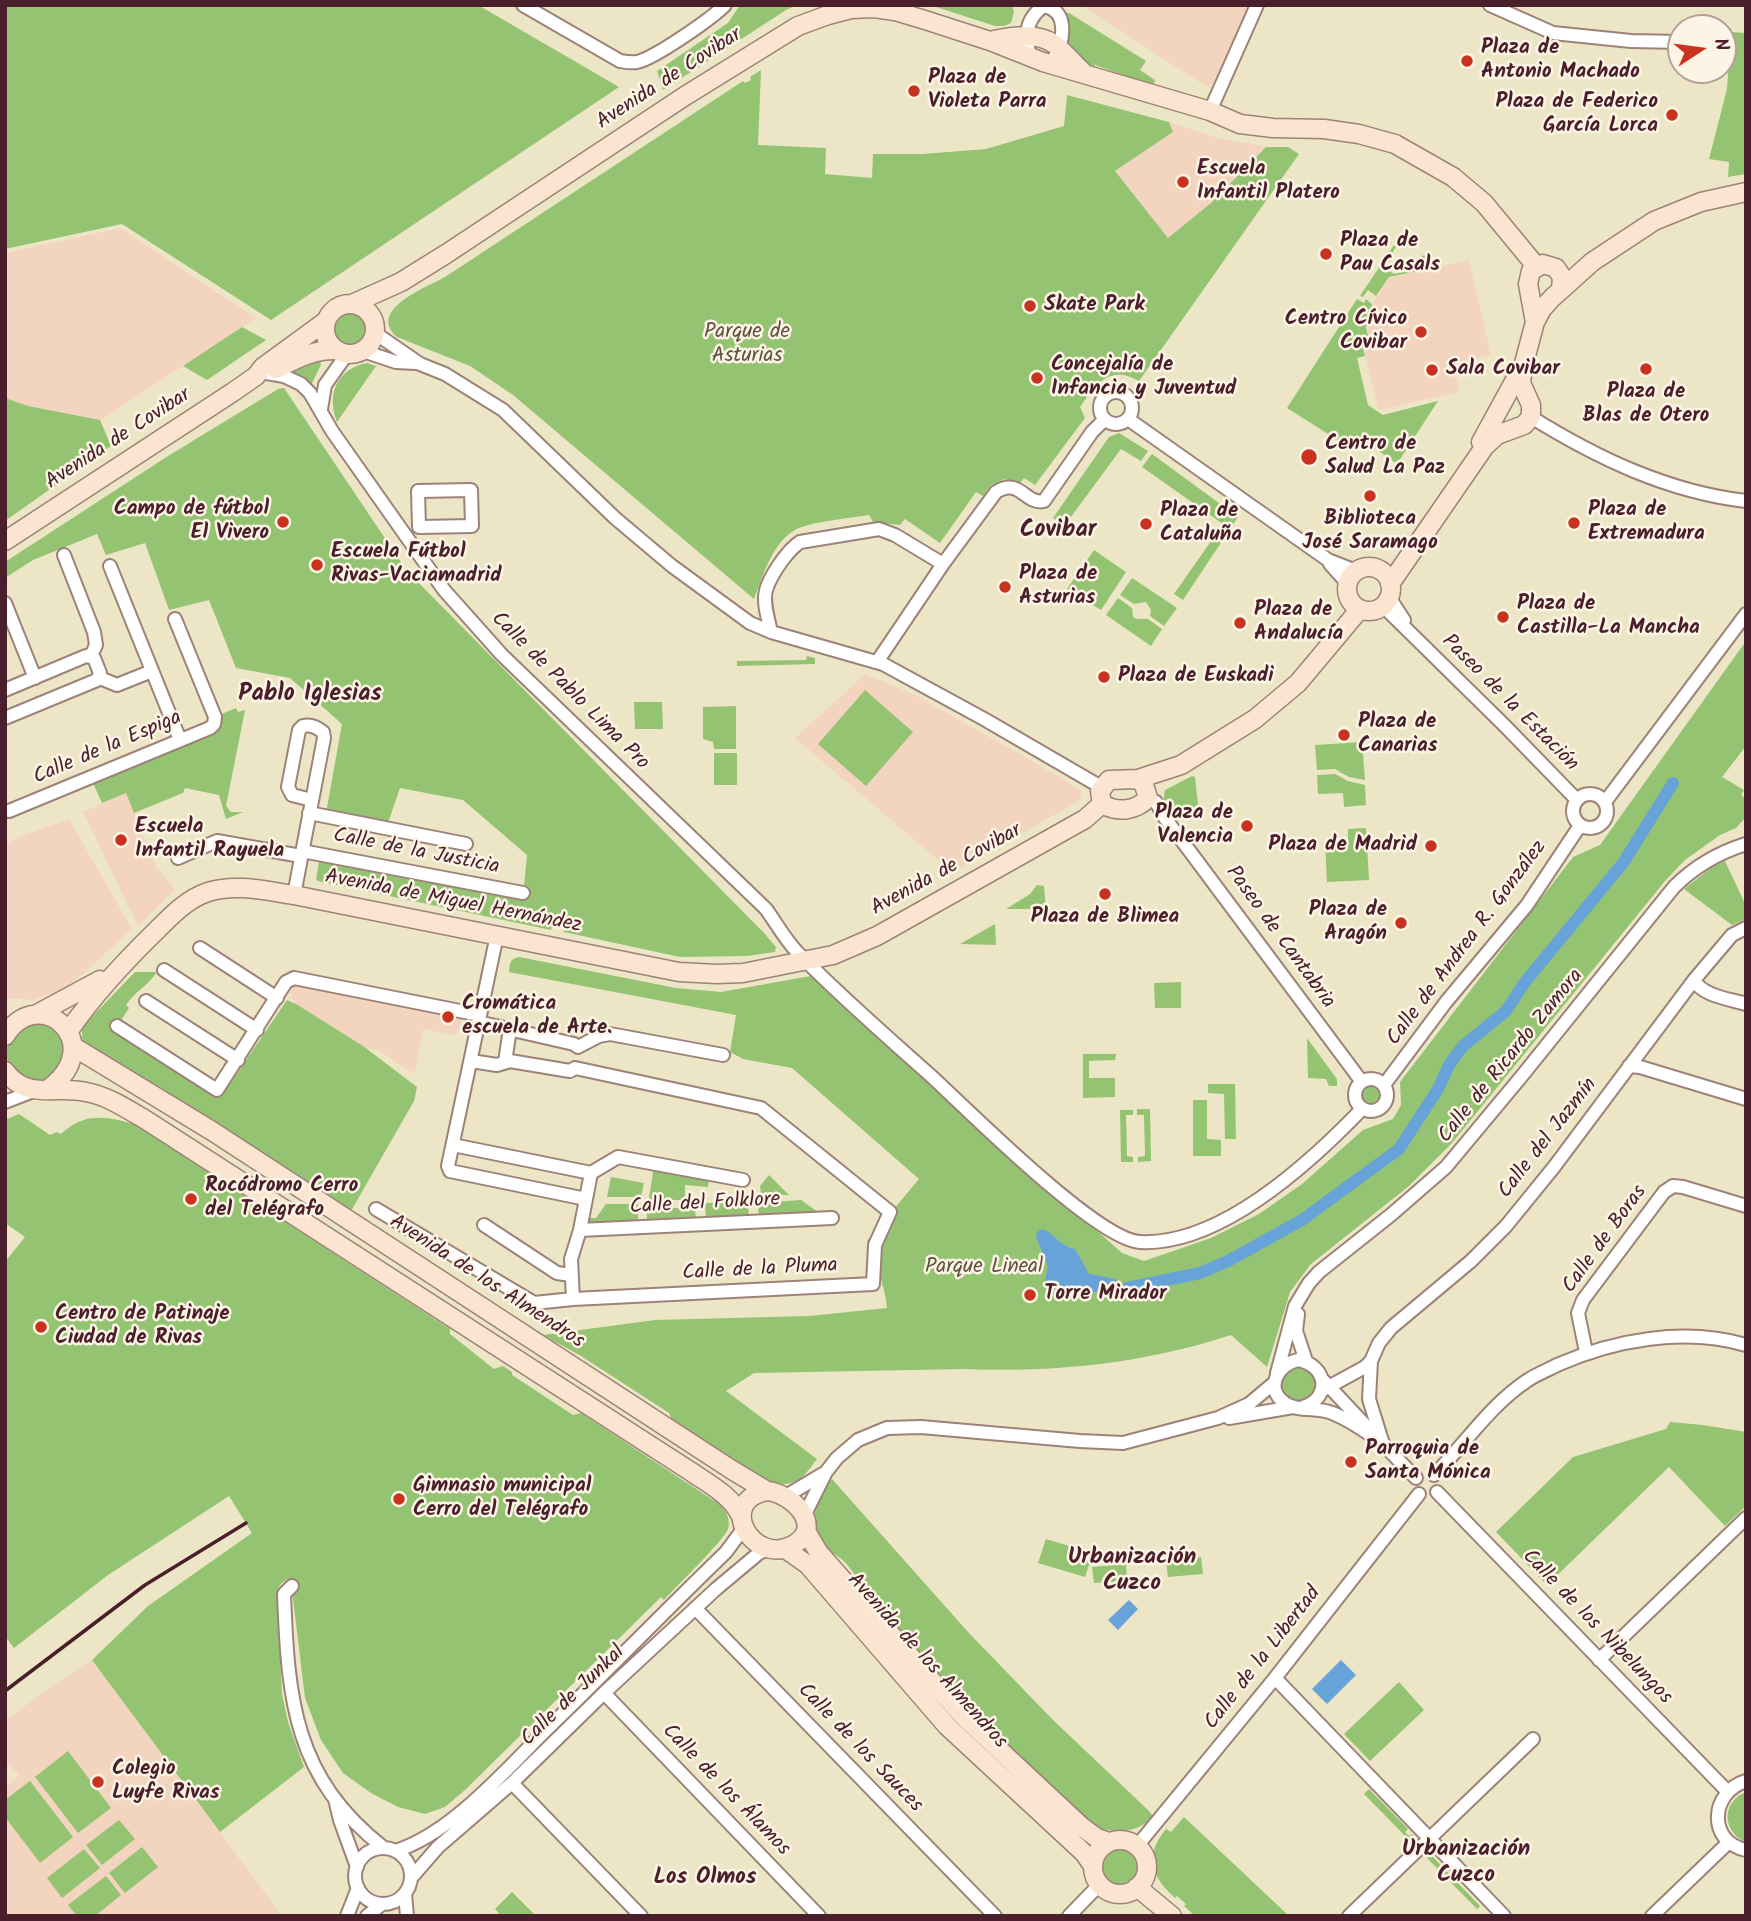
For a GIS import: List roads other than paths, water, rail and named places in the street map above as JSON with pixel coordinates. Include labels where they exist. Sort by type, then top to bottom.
[{"type":"street","points":[[523,5],[620,61],[634,63],[677,40],[725,5]]},
{"type":"street","points":[[1025,5],[1028,28],[1036,59],[1051,58],[1062,39],[1062,22],[1047,6],[1035,12],[1028,28]]},
{"type":"street","points":[[1210,111],[1257,5]]},
{"type":"street","points":[[1490,5],[1553,33],[1667,42]]},
{"type":"street","name":"Avenida de Covibar","points":[[352,304],[401,282],[685,96],[798,26],[851,9],[874,8],[895,11],[990,41],[1036,59],[1210,111],[1240,124],[1324,129],[1359,134],[1395,144],[1453,177],[1484,203],[1536,266]]},
{"type":"street","name":"Avenida de Covibar","points":[[990,41],[1028,28],[1059,48],[1086,74]]},
{"type":"street","points":[[1531,291],[1536,297],[1544,299],[1575,280],[1592,262],[1654,221],[1714,198],[1746,192]]},
{"type":"street","points":[[1535,321],[1528,277],[1536,266],[1570,268],[1592,262]]},
{"type":"street","points":[[1387,596],[1385,574],[1376,568],[1366,567],[1352,578],[1348,594],[1357,606],[1368,611],[1387,596],[1415,546],[1476,459],[1497,435],[1524,425],[1531,417],[1532,409],[1521,383],[1523,367],[1535,321],[1556,293],[1562,277],[1556,268]]},
{"type":"street","name":"Avenida de Covibar","points":[[374,325],[401,282]]},
{"type":"street","points":[[420,363],[396,362],[349,352],[327,337],[326,321],[336,308],[352,304],[367,310],[374,325],[420,363],[445,374],[503,410],[589,495],[672,566],[750,622],[771,632],[877,662],[984,719],[1102,796],[1111,809],[1132,809],[1144,794],[1181,765],[1248,724],[1277,702],[1298,683],[1342,633],[1357,606]]},
{"type":"street","name":"Avenida de Covibar","points":[[262,375],[262,367],[326,321]]},
{"type":"street","points":[[321,409],[325,384],[349,352],[369,346],[374,325]]},
{"type":"street","name":"Avenida de Covibar","points":[[5,541],[262,375],[302,356],[324,350],[349,352]]},
{"type":"street","points":[[1476,459],[1480,443],[1523,367]]},
{"type":"street","points":[[262,375],[284,376],[301,384],[321,409]]},
{"type":"street","points":[[1115,392],[1129,399],[1132,409],[1128,419],[1119,425],[1104,420],[1100,405],[1105,396],[1115,392]]},
{"type":"street","points":[[1503,404],[1515,394],[1527,398]]},
{"type":"street","points":[[1503,404],[1504,422],[1514,427]]},
{"type":"street","name":"Calle de Pablo Lima Pro","points":[[321,409],[339,441],[430,571],[458,607],[502,655],[766,909],[795,950],[870,1021],[1059,1193],[1125,1240],[1136,1242],[1186,1235],[1220,1222],[1249,1206],[1290,1176],[1362,1109]]},
{"type":"street","points":[[1531,417],[1603,457],[1647,477],[1684,490],[1746,501]]},
{"type":"street","points":[[1128,419],[1352,578]]},
{"type":"street","points":[[877,662],[943,564],[996,492],[1005,486],[1015,488],[1036,501],[1044,500],[1092,432],[1104,420]]},
{"type":"street","points":[[471,490],[472,526],[419,527],[418,491],[471,490]]},
{"type":"street","points":[[771,632],[764,596],[766,583],[791,548],[800,542],[879,529],[895,535],[943,564]]},
{"type":"street","points":[[1376,568],[1415,546]]},
{"type":"street","points":[[5,690],[91,656],[96,645],[94,632],[64,555]]},
{"type":"street","points":[[110,566],[180,740]]},
{"type":"street","name":"Paseo de la Estación","points":[[1387,596],[1414,635],[1577,800]]},
{"type":"street","points":[[5,603],[35,678]]},
{"type":"street","points":[[1605,802],[1746,614]]},
{"type":"street","name":"Calle de la Espiga","points":[[9,811],[210,728],[214,724],[215,718],[175,619]]},
{"type":"street","points":[[91,656],[100,678]]},
{"type":"street","points":[[5,718],[100,678],[117,685],[152,671]]},
{"type":"street","points":[[294,895],[310,806],[324,738],[323,732],[308,724],[299,730],[288,787],[292,795],[310,806],[466,844]]},
{"type":"street","points":[[1102,796],[1114,778],[1144,794]]},
{"type":"street","name":"Paseo de Cantabria","points":[[1144,794],[1166,818],[1362,1082]]},
{"type":"street","points":[[1591,794],[1605,802],[1607,813],[1603,822],[1593,828],[1582,826],[1573,814],[1581,796],[1591,794]]},
{"type":"street","name":"Avenida de Covibar","points":[[806,960],[833,955],[877,936],[1085,819],[1102,796]]},
{"type":"street","name":"Calle de Andrea R. González","points":[[1384,1085],[1447,1002],[1527,905],[1582,826]]},
{"type":"street","name":"Calle de la Justicia","points":[[178,859],[217,841],[523,893]]},
{"type":"street","name":"Calle de Ricardo Zamora","points":[[1275,1378],[1295,1306],[1319,1272],[1446,1167],[1674,887],[1694,867],[1746,844]]},
{"type":"street","name":"Avenida de Miguel Hernández","points":[[42,1090],[69,1070],[73,1059],[71,1040],[86,1006],[118,968],[181,907],[209,892],[247,888],[294,895],[679,972],[743,972],[806,960]]},
{"type":"street","name":"Calle del Jazmín","points":[[1384,1444],[1369,1399],[1371,1362],[1379,1343],[1391,1328],[1471,1261],[1506,1226],[1695,980],[1732,935],[1746,928]]},
{"type":"street","points":[[497,935],[448,1166],[450,1171],[586,1199]]},
{"type":"street","points":[[200,948],[277,998]]},
{"type":"street","name":"Avenida de Miguel Hernández","points":[[5,1036],[31,1015],[88,989],[118,968]]},
{"type":"street","points":[[164,970],[257,1030]]},
{"type":"street","points":[[117,1026],[217,1090],[286,982],[294,978],[479,1018],[578,1047]]},
{"type":"street","points":[[1695,980],[1697,986],[1705,991],[1746,1004]]},
{"type":"street","points":[[146,1001],[238,1060]]},
{"type":"street","points":[[5,1011],[31,1015]]},
{"type":"street","name":"Avenida de los Almendros","points":[[31,1015],[55,1019],[71,1040],[766,1491]]},
{"type":"street","points":[[505,1062],[510,1029]]},
{"type":"street","points":[[578,1047],[599,1036],[610,1034],[723,1055]]},
{"type":"street","points":[[471,1061],[497,1065],[505,1062],[570,1071],[575,1068],[578,1047]]},
{"type":"street","points":[[1629,1066],[1640,1066],[1746,1100]]},
{"type":"street","name":"Calle de la Pluma","points":[[573,1299],[873,1284],[875,1245],[890,1212],[761,1108],[575,1068]]},
{"type":"street","points":[[5,1071],[20,1086],[88,1092],[117,1103],[146,1120],[721,1492],[736,1506],[748,1535],[776,1548],[797,1542],[826,1472]]},
{"type":"street","points":[[1373,1079],[1384,1085],[1387,1097],[1381,1109],[1368,1112],[1362,1109],[1355,1095],[1362,1082],[1373,1079]]},
{"type":"street","points":[[5,1102],[42,1090]]},
{"type":"street","points":[[453,1144],[590,1173],[618,1157],[743,1180]]},
{"type":"street","points":[[376,1209],[534,1303],[573,1299],[571,1259],[580,1230],[590,1173]]},
{"type":"street","name":"Calle de Boras","points":[[1586,1352],[1578,1313],[1583,1300],[1664,1192],[1673,1186],[1683,1187],[1746,1206]]},
{"type":"street","name":"Calle del Folklore","points":[[580,1230],[832,1218]]},
{"type":"street","points":[[484,1225],[556,1273],[571,1275]]},
{"type":"street","name":"Calle de Ricardo Zamora","points":[[1304,1294],[1296,1322],[1306,1361]]},
{"type":"street","points":[[1434,1475],[1477,1425],[1529,1379],[1586,1352],[1650,1339],[1691,1337],[1746,1345]]},
{"type":"street","points":[[786,1496],[826,1472],[858,1440],[887,1428],[921,1427],[1123,1443],[1218,1418],[1249,1404],[1289,1362],[1298,1360],[1313,1365],[1324,1386],[1314,1402],[1298,1407],[1218,1418]]},
{"type":"street","name":"Calle del Jazmín","points":[[1371,1362],[1356,1373],[1324,1386],[1416,1478]]},
{"type":"street","points":[[1275,1378],[1279,1399],[1298,1407]]},
{"type":"street","name":"Calle del Jazmín","points":[[1298,1407],[1332,1412],[1384,1444]]},
{"type":"street","points":[[1422,1474],[1434,1475],[1438,1481],[1437,1492],[1426,1497],[1419,1494],[1414,1484],[1416,1478],[1422,1474]]},
{"type":"street","points":[[742,1522],[748,1499],[766,1491],[786,1496],[799,1507],[805,1523]]},
{"type":"street","name":"Calle de los Nibelungos","points":[[1437,1492],[1727,1791]]},
{"type":"street","name":"Calle de la Libertad","points":[[1137,1846],[1275,1678],[1419,1494]]},
{"type":"street","points":[[1599,1660],[1746,1518]]},
{"type":"street","name":"Calle de Junkal","points":[[390,1850],[406,1848],[432,1833],[484,1792],[726,1552],[742,1522]]},
{"type":"street","name":"Avenida de los Almendros","points":[[805,1523],[827,1563],[962,1715],[1082,1827],[1097,1838],[1109,1842]]},
{"type":"street","name":"Avenida de los Almendros","points":[[776,1548],[808,1565],[947,1726],[1084,1853],[1093,1866]]},
{"type":"street","name":"Calle de Junkal","points":[[411,1878],[438,1847],[512,1783],[740,1567],[776,1548]]},
{"type":"street","points":[[292,1586],[284,1594],[286,1659],[291,1699],[303,1741],[316,1770],[335,1798],[365,1833],[406,1860],[411,1878],[405,1894],[407,1916]]},
{"type":"street","name":"Calle de los Sauces","points":[[695,1608],[995,1916]]},
{"type":"street","points":[[1275,1678],[1504,1916]]},
{"type":"street","name":"Calle de los Álamos","points":[[604,1693],[820,1916]]},
{"type":"street","points":[[1349,1916],[1533,1739]]},
{"type":"street","points":[[1746,1781],[1727,1791],[1720,1803],[1717,1817],[1721,1831],[1729,1842],[1746,1850]]},
{"type":"street","points":[[512,1783],[641,1916]]},
{"type":"street","points":[[335,1798],[357,1867],[358,1888],[370,1901],[382,1904],[395,1902],[405,1894]]},
{"type":"street","points":[[1125,1840],[1137,1846],[1146,1859],[1147,1867],[1146,1874],[1137,1887],[1131,1891],[1116,1893],[1100,1884],[1093,1866],[1098,1852],[1109,1842],[1125,1840]]},
{"type":"street","points":[[1652,1916],[1729,1842]]},
{"type":"street","points":[[357,1867],[368,1853],[390,1850]]},
{"type":"street","points":[[1069,1916],[1100,1884]]},
{"type":"street","points":[[1137,1887],[1172,1916]]},
{"type":"street","points":[[347,1916],[358,1888]]},
{"type":"street","points":[[367,1916],[382,1904]]},
{"type":"water","points":[[1042,1229],[1075,1249],[1089,1274],[1115,1279],[1121,1285],[1127,1285],[1128,1290],[1122,1292],[1120,1287],[1076,1296],[1060,1295],[1045,1280],[1048,1266],[1036,1237],[1037,1232]]},
{"type":"water","points":[[1129,1600],[1138,1609],[1118,1630],[1108,1620]]},
{"type":"water","points":[[1341,1660],[1356,1675],[1327,1704],[1312,1689]]},
{"type":"waterway","points":[[1127,1288],[1200,1273],[1228,1261],[1302,1220],[1399,1149],[1463,1046],[1506,1011],[1525,982],[1623,863],[1673,783]]},
{"type":"railway","points":[[5,1691],[145,1585],[246,1523]]},
{"type":"place","name":"Plaza de Antonio Machado","points":[[1467,61]]},
{"type":"place","name":"Plaza de Violeta Parra","points":[[914,91]]},
{"type":"place","name":"Plaza de Federico García Lorca","points":[[1672,115]]},
{"type":"place","name":"Escuela Infantil Platero","points":[[1183,182]]},
{"type":"place","name":"Plaza de Pau Casals","points":[[1326,254]]},
{"type":"place","name":"Skate Park","points":[[1030,306]]},
{"type":"place","name":"Centro Cívico Covibar","points":[[1421,332]]},
{"type":"place","name":"Plaza de Blas de Otero","points":[[1646,369]]},
{"type":"place","name":"Sala Covibar","points":[[1432,370]]},
{"type":"place","name":"Concejalía de Infancia y Juventud","points":[[1037,378]]},
{"type":"place","name":"Centro de Salud La Paz","points":[[1309,457]]},
{"type":"place","name":"Biblioteca José Saramago","points":[[1370,496]]},
{"type":"place","name":"Campo de fútbol El Vivero","points":[[283,522]]},
{"type":"place","name":"Plaza de Extremadura","points":[[1574,523]]},
{"type":"place","name":"Plaza de Cataluña","points":[[1146,524]]},
{"type":"place","name":"Escuela Fútbol Rivas-Vaciamadrid","points":[[317,565]]},
{"type":"place","name":"Plaza de Asturias","points":[[1005,587]]},
{"type":"place","name":"Plaza de Castilla-La Mancha","points":[[1503,617]]},
{"type":"place","name":"Plaza de Andalucía","points":[[1240,623]]},
{"type":"place","name":"Plaza de Euskadi","points":[[1104,677]]},
{"type":"place","name":"Plaza de Canarias","points":[[1344,735]]},
{"type":"place","name":"Plaza de Valencia","points":[[1247,826]]},
{"type":"place","name":"Escuela Infantil Rayuela","points":[[121,840]]},
{"type":"place","name":"Plaza de Madrid","points":[[1431,846]]},
{"type":"place","name":"Plaza de Blimea","points":[[1105,894]]},
{"type":"place","name":"Plaza de Aragón","points":[[1401,923]]},
{"type":"place","name":"Cromática escuela de Arte.","points":[[448,1017]]},
{"type":"place","name":"Rocódromo Cerro del Telégrafo","points":[[191,1199]]},
{"type":"place","name":"Torre Mirador","points":[[1030,1295]]},
{"type":"place","name":"Centro de Patinaje Ciudad de Rivas","points":[[41,1327]]},
{"type":"place","name":"Parroquia de Santa Mónica","points":[[1351,1462]]},
{"type":"place","name":"Gimnasio municipal Cerro del Telégrafo","points":[[399,1499]]},
{"type":"place","name":"Colegio Luyfe Rivas","points":[[98,1782]]},
{"type":"district","name":"Covibar","points":[[1058,532]]},
{"type":"district","name":"Pablo Iglesias","points":[[310,696]]},
{"type":"district","name":"Urbanización Cuzco","points":[[1132,1572]]},
{"type":"district","name":"Urbanización Cuzco","points":[[1466,1864]]},
{"type":"district","name":"Los Olmos","points":[[705,1879]]},
{"type":"park label","name":"Parque de Asturias","points":[[747,345]]},
{"type":"park label","name":"Parque Lineal","points":[[984,1268]]}]
